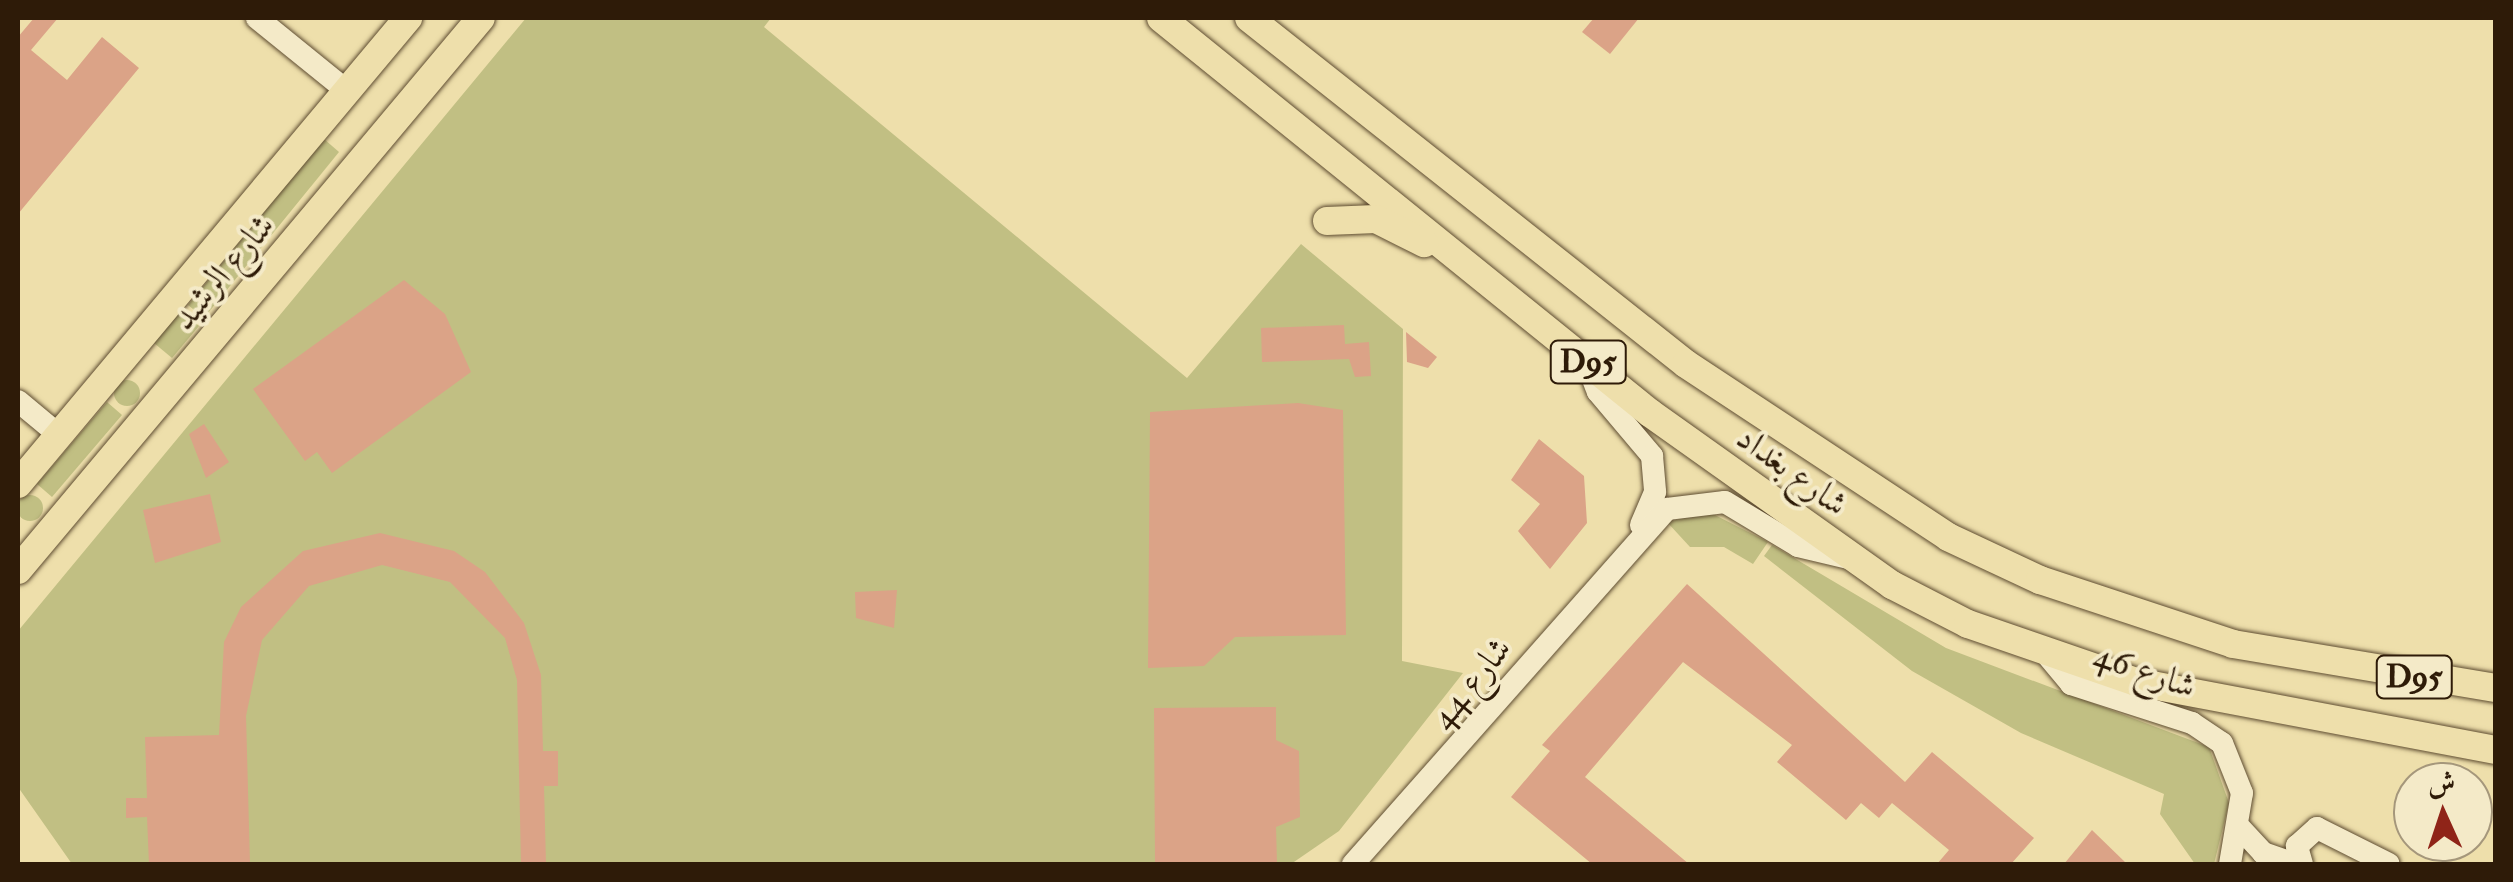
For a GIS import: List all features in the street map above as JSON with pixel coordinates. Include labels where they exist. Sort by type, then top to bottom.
[{"type":"main road","name":"شارع الرشيد","points":[[18,484],[408,18]]},
{"type":"main road","name":"شارع الرشيد","points":[[18,570],[481,18]]},
{"type":"main road","points":[[432,76],[504,18]]},
{"type":"main road","name":"شارع بغداد","points":[[1162,18],[1586,361],[1848,558],[1968,624],[2047,655],[2238,707],[2496,750]]},
{"type":"main road","name":"شارع بغداد","points":[[1249,18],[1686,364],[1948,537],[2072,592],[2233,644],[2496,688]]},
{"type":"main road","points":[[1327,221],[1376,219],[1486,277]]},
{"type":"street","points":[[257,18],[347,91]]},
{"type":"street","name":"شارع 44","points":[[1586,361],[1598,392],[1652,456],[1654,492],[1634,538]]},
{"type":"street","points":[[18,401],[59,435]]},
{"type":"street","name":"شارع 44","points":[[1353,864],[1463,749],[1634,538],[1678,504],[1714,499],[1798,546],[1848,558]]},
{"type":"street","name":"شارع 46","points":[[2047,655],[2070,684],[2208,731],[2238,775],[2241,829],[2230,864]]},
{"type":"street","points":[[2241,829],[2284,864],[2298,864],[2297,846],[2318,828],[2389,864]]},
{"type":"shaded area","points":[[526,18],[771,18],[764,27],[1187,378],[1301,244],[1403,329],[1402,661],[1463,673],[1339,831],[1291,864],[72,864],[18,787],[18,631]]},
{"type":"shaded area","points":[[324,139],[339,152],[204,318],[188,305]]},
{"type":"shaded area","points":[[181,311],[199,326],[172,358],[154,343]]},
{"type":"shaded area","points":[[127,380],[136,384],[140,393],[136,402],[127,406],[118,402],[114,393],[118,384]]},
{"type":"shaded area","points":[[107,402],[122,415],[52,497],[37,484]]},
{"type":"shaded area","points":[[30,495],[39,499],[43,508],[39,517],[30,521],[21,517],[17,508],[21,499]]},
{"type":"shaded area","points":[[1709,512],[1768,542],[1753,564],[1724,547],[1690,547],[1667,522]]},
{"type":"shaded area","points":[[1772,545],[1946,648],[2209,747],[2229,803],[2214,864],[2195,864],[2160,814],[2164,794],[2021,733],[1912,671],[1764,556]]},
{"type":"building","points":[[34,18],[58,18],[31,50],[67,80],[102,37],[139,68],[18,214],[18,37]]},
{"type":"building","points":[[1594,18],[1639,18],[1610,54],[1582,32]]},
{"type":"building","points":[[404,280],[445,314],[471,372],[332,473],[317,452],[305,461],[253,389]]},
{"type":"building","points":[[1344,325],[1345,344],[1369,342],[1371,376],[1355,377],[1349,359],[1262,362],[1261,328]]},
{"type":"building","points":[[1406,332],[1437,357],[1428,368],[1407,362]]},
{"type":"building","points":[[1298,403],[1343,410],[1346,635],[1235,637],[1204,666],[1148,668],[1150,412]]},
{"type":"building","points":[[204,424],[229,462],[206,478],[189,434]]},
{"type":"building","points":[[1539,439],[1584,476],[1587,523],[1550,569],[1518,531],[1540,504],[1511,480]]},
{"type":"building","points":[[210,494],[221,542],[155,563],[143,510]]},
{"type":"building","points":[[380,533],[454,551],[485,572],[524,623],[541,675],[543,751],[558,751],[558,786],[544,786],[546,864],[521,864],[517,680],[505,638],[450,582],[382,565],[309,586],[262,640],[246,716],[250,864],[149,864],[147,817],[126,818],[126,798],[147,798],[145,737],[219,735],[224,642],[241,607],[303,551]]},
{"type":"building","points":[[1687,584],[1905,782],[1932,752],[2034,838],[2011,864],[1937,864],[1949,850],[1892,803],[1879,818],[1861,803],[1846,820],[1777,762],[1792,745],[1683,662],[1585,777],[1689,864],[1592,864],[1511,797],[1550,751],[1542,745]]},
{"type":"building","points":[[897,590],[894,628],[856,618],[855,592]]},
{"type":"building","points":[[1276,707],[1276,740],[1299,751],[1300,817],[1276,827],[1277,864],[1155,864],[1154,708]]},
{"type":"building","points":[[2092,830],[2127,864],[2064,864]]}]
